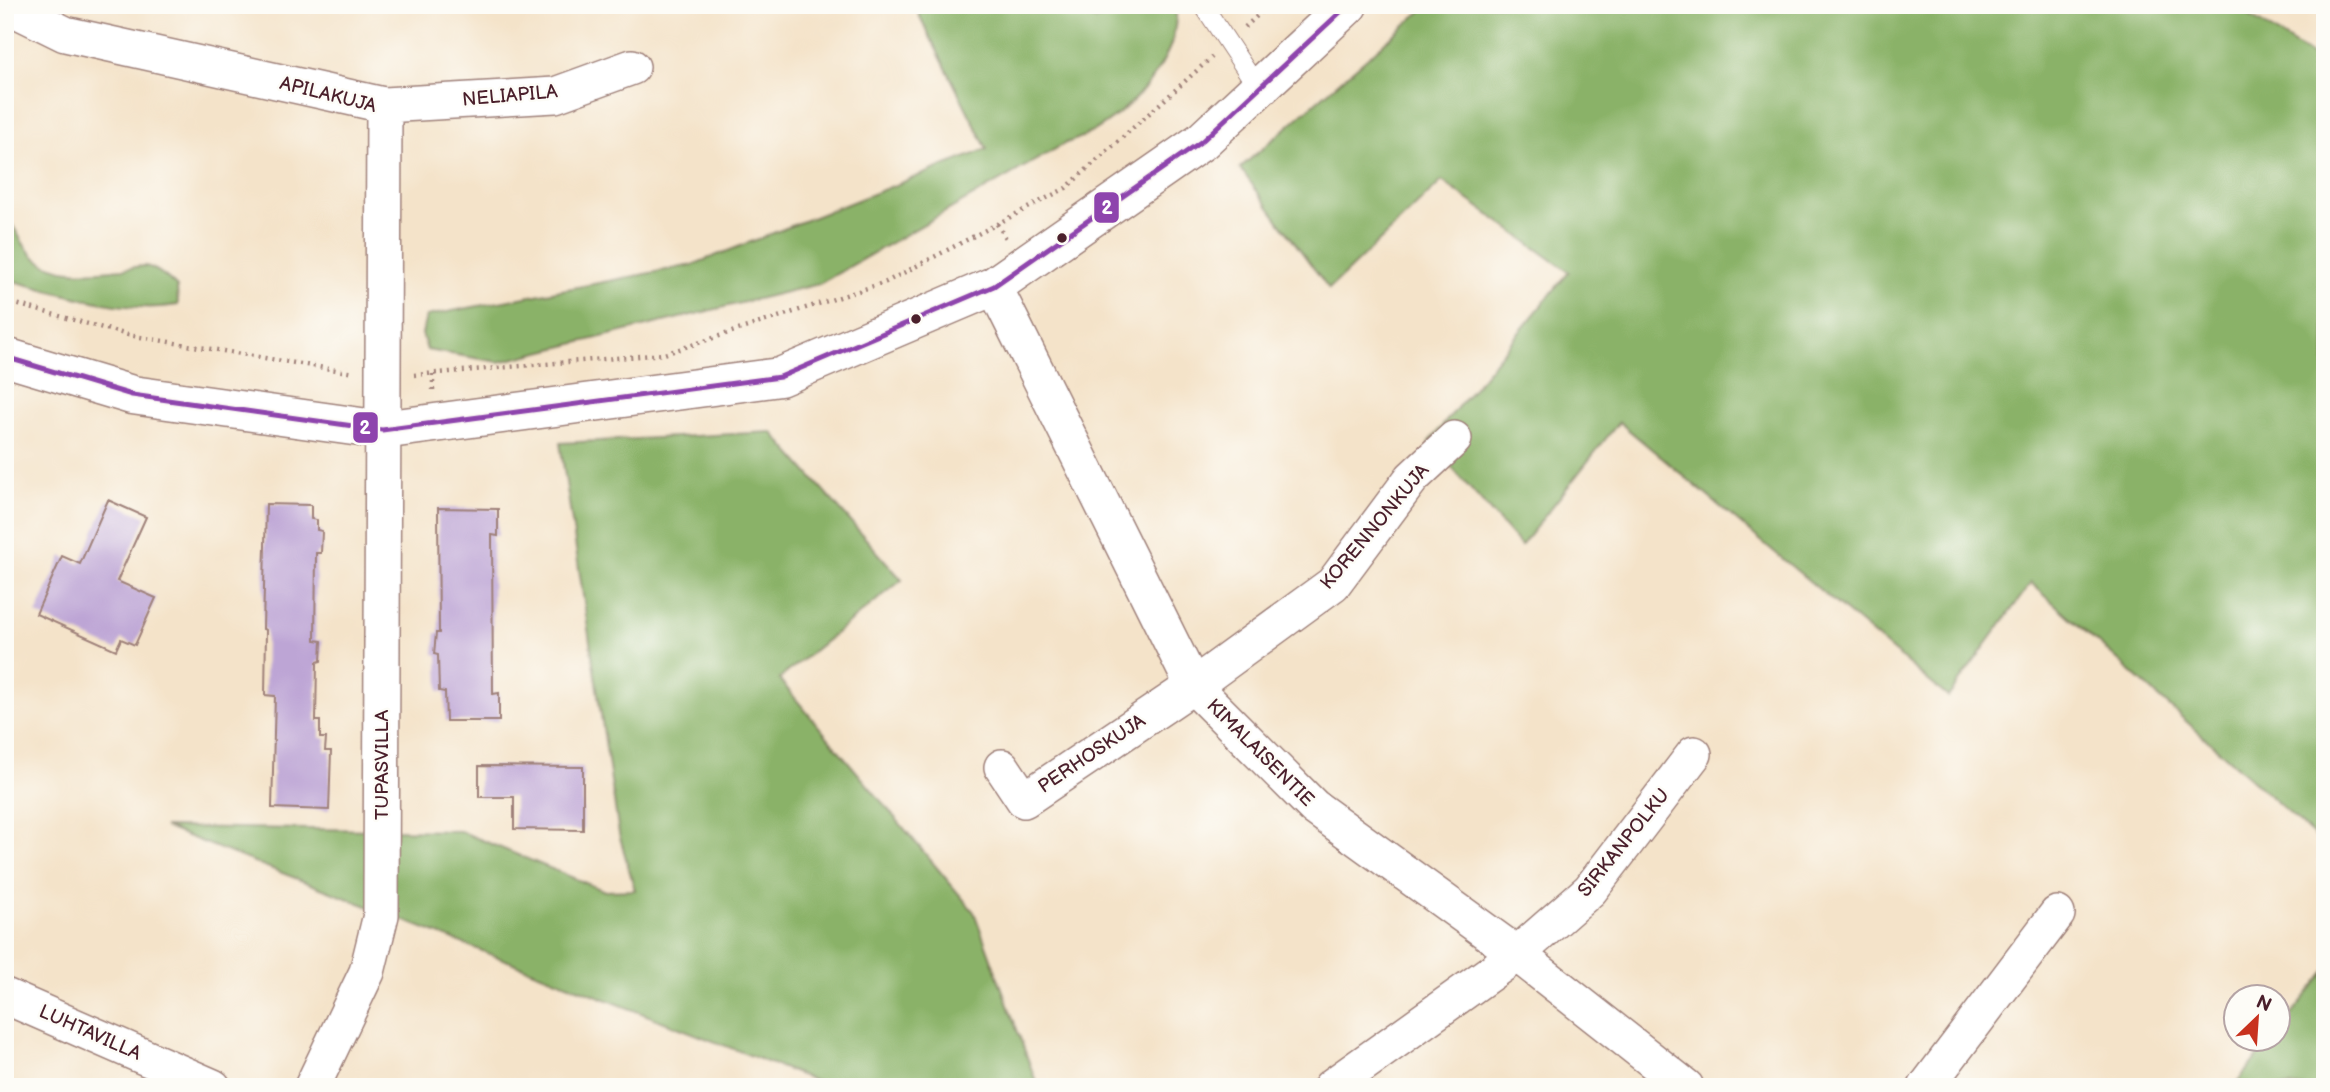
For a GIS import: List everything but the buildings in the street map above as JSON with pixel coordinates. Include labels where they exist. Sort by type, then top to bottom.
[{"type":"street","name":"APILAKUJA","points":[[6,5],[65,34],[384,106],[382,430]]},
{"type":"street","points":[[5,357],[132,395],[382,430],[780,377],[994,286],[1202,141],[1348,5]]},
{"type":"street","name":"NELIAPILA","points":[[384,106],[555,94],[632,67]]},
{"type":"street","name":"KIMALAISENTIE","points":[[994,286],[1192,686],[1314,807],[1517,954],[1686,1087]]},
{"type":"street","name":"TUPASVILLA","points":[[312,1087],[367,972],[381,915],[382,430]]},
{"type":"street","name":"KORENNONKUJA","points":[[1192,686],[1333,583],[1412,478],[1454,439]]},
{"type":"street","name":"PERHOSKUJA","points":[[1002,767],[1024,800],[1192,686]]},
{"type":"street","name":"SIRKANPOLKU","points":[[1331,1087],[1517,954],[1590,890],[1694,754]]},
{"type":"street","points":[[1926,1087],[2057,914]]},
{"type":"street","name":"LUHTAVILLA","points":[[5,996],[213,1087]]},
{"type":"lane","points":[[1203,5],[1258,89]]},
{"type":"path","points":[[5,301],[128,335],[383,378],[664,354],[886,282],[1066,188],[1269,5]]},
{"type":"green space","points":[[914,5],[1059,5],[1096,20],[1111,14],[1098,5],[1177,5],[1173,39],[1161,64],[1140,93],[1113,118],[1098,129],[1066,143],[819,284],[499,362],[427,350],[422,334],[426,316],[692,265],[987,149]]},
{"type":"green space","points":[[1428,5],[2233,5],[2325,64],[2325,845],[2031,583],[1948,697],[1619,422],[1521,546],[1429,442],[1569,272],[1442,181],[1329,289],[1240,168]]},
{"type":"green space","points":[[5,215],[28,250],[46,265],[79,272],[149,267],[177,287],[178,305],[114,305],[5,279]]},
{"type":"green space","points":[[772,432],[902,580],[779,679],[974,912],[1038,1087],[831,1087],[164,827],[460,831],[605,891],[635,890],[619,834],[560,443]]},
{"type":"green space","points":[[2325,972],[2325,1087],[2233,1087],[2260,1054],[2292,1054],[2292,1013]]},
{"type":"transit line","name":"2","points":[[5,357],[132,395],[382,430],[780,377],[994,286],[1202,141],[1348,5]]}]
